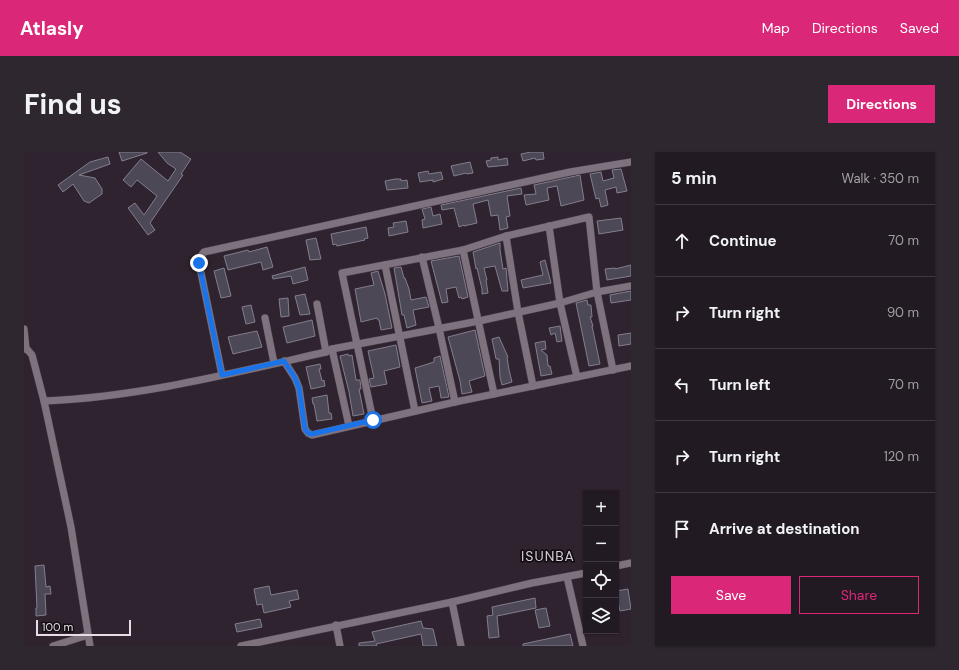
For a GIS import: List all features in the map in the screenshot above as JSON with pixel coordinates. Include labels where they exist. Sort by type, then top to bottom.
[{"type":"street","points":[[222,375],[199,263],[200,257],[204,252],[570,172],[631,162]]},
{"type":"street","points":[[373,420],[342,273],[463,250],[506,236],[589,216],[597,292],[613,370]]},
{"type":"street","points":[[549,226],[560,303],[577,377]]},
{"type":"street","points":[[506,236],[518,312],[533,386]]},
{"type":"street","points":[[463,250],[494,394]]},
{"type":"street","points":[[422,258],[455,402]]},
{"type":"street","points":[[385,265],[415,411]]},
{"type":"street","points":[[44,401],[70,400],[169,387],[329,350],[479,321],[560,303],[597,292],[631,286]]},
{"type":"street","points":[[317,304],[349,426]]},
{"type":"street","points":[[264,318],[274,363]]},
{"type":"street","points":[[24,329],[25,348],[32,355],[44,401],[71,527],[90,646]]},
{"type":"street","points":[[284,361],[295,378],[299,388],[305,429],[308,433],[312,434],[455,402],[631,366]]},
{"type":"street","points":[[619,565],[631,563]]},
{"type":"street","points":[[241,646],[452,602],[532,583],[583,574]]},
{"type":"street","points":[[567,577],[583,646]]},
{"type":"street","points":[[452,602],[461,646]]},
{"type":"street","points":[[336,625],[340,646]]},
{"type":"street","points":[[53,646],[88,635]]},
{"type":"building","points":[[119,152],[147,152],[147,153],[122,161]]},
{"type":"building","points":[[158,152],[180,152],[191,159],[181,174],[183,175],[150,223],[155,230],[148,235],[128,208],[135,203],[144,215],[157,196],[137,180],[131,187],[123,180],[141,159],[168,181],[176,169],[167,163]]},
{"type":"building","points":[[543,152],[544,159],[536,160],[535,158],[523,161],[521,154]]},
{"type":"building","points":[[108,157],[110,164],[79,175],[95,178],[102,189],[102,194],[89,203],[84,201],[73,184],[63,192],[58,185],[90,162]]},
{"type":"building","points":[[498,157],[498,160],[507,158],[508,165],[488,167],[486,161],[491,160],[491,158]]},
{"type":"building","points":[[470,162],[473,173],[454,176],[451,166]]},
{"type":"building","points":[[621,169],[627,191],[617,193],[616,187],[605,190],[608,205],[601,207],[599,198],[596,199],[590,174],[601,172],[603,181],[614,178],[612,170]]},
{"type":"building","points":[[428,171],[429,174],[441,172],[443,179],[433,182],[433,180],[420,182],[418,173]]},
{"type":"building","points":[[580,175],[584,200],[561,206],[557,186],[547,188],[549,200],[526,205],[524,195],[536,194],[534,185]]},
{"type":"building","points":[[401,179],[401,181],[407,180],[408,188],[387,190],[385,181]]},
{"type":"building","points":[[521,188],[522,194],[507,196],[510,216],[506,217],[508,228],[500,230],[498,215],[491,216],[488,200],[473,204],[477,223],[464,226],[459,227],[454,208],[442,210],[441,205]]},
{"type":"building","points":[[431,207],[433,216],[440,214],[442,224],[423,228],[422,220],[425,219],[422,209]]},
{"type":"building","points":[[621,218],[623,230],[599,234],[597,221]]},
{"type":"building","points":[[406,221],[408,232],[389,236],[388,228],[394,227],[393,223]]},
{"type":"building","points":[[366,227],[368,238],[364,239],[365,240],[337,246],[336,244],[333,245],[331,234]]},
{"type":"building","points":[[316,238],[321,259],[310,260],[306,240]]},
{"type":"building","points":[[500,243],[503,269],[506,268],[508,291],[502,291],[495,266],[484,268],[488,293],[482,294],[473,252]]},
{"type":"building","points":[[267,247],[273,267],[263,270],[261,262],[228,270],[224,256],[248,250],[249,252]]},
{"type":"building","points":[[459,256],[468,297],[462,299],[461,297],[459,298],[456,287],[446,289],[448,302],[442,303],[431,261]]},
{"type":"building","points":[[545,260],[551,283],[523,288],[521,280],[543,275],[540,262]]},
{"type":"building","points":[[631,265],[631,276],[607,280],[605,269],[615,269]]},
{"type":"building","points":[[305,267],[308,280],[293,284],[291,276],[273,279],[272,276]]},
{"type":"building","points":[[401,267],[409,289],[411,300],[426,297],[429,307],[413,310],[416,325],[407,328],[404,315],[402,315],[394,268]]},
{"type":"building","points":[[224,268],[231,296],[221,298],[214,271]]},
{"type":"building","points":[[378,271],[385,294],[392,328],[381,330],[379,320],[377,318],[361,322],[355,289],[374,285],[371,273]]},
{"type":"building","points":[[631,291],[631,300],[611,303],[610,295]]},
{"type":"building","points":[[305,294],[310,314],[300,315],[295,296]]},
{"type":"building","points":[[288,298],[289,316],[281,317],[279,299]]},
{"type":"building","points":[[587,300],[588,305],[591,305],[592,317],[590,317],[600,364],[589,366],[576,303]]},
{"type":"building","points":[[251,305],[255,322],[246,324],[242,307]]},
{"type":"building","points":[[312,320],[315,336],[287,343],[283,327]]},
{"type":"building","points":[[560,326],[562,341],[557,342],[555,333],[551,335],[549,328]]},
{"type":"building","points":[[475,330],[485,376],[469,381],[472,392],[462,394],[448,337]]},
{"type":"building","points":[[257,331],[262,347],[233,354],[228,337]]},
{"type":"building","points":[[631,333],[631,344],[619,346],[618,335]]},
{"type":"building","points":[[499,337],[508,357],[512,382],[502,385],[499,359],[496,359],[492,339]]},
{"type":"building","points":[[545,341],[546,349],[541,350],[547,355],[548,366],[550,366],[552,374],[541,376],[535,343]]},
{"type":"building","points":[[396,345],[400,367],[384,371],[387,384],[371,387],[369,379],[374,378],[368,351]]},
{"type":"building","points":[[348,354],[349,356],[352,355],[356,380],[360,380],[361,389],[359,389],[364,414],[353,416],[340,356]]},
{"type":"building","points":[[440,356],[449,397],[441,398],[439,386],[429,388],[432,401],[422,403],[415,368],[434,362],[434,358]]},
{"type":"building","points":[[320,364],[321,369],[319,369],[325,386],[311,389],[306,367]]},
{"type":"building","points":[[327,395],[329,413],[331,413],[332,419],[317,421],[312,398]]},
{"type":"building","points":[[44,565],[46,587],[50,586],[51,594],[45,594],[46,615],[36,616],[35,566]]},
{"type":"building","points":[[269,586],[271,595],[297,590],[299,599],[289,601],[291,607],[264,613],[262,604],[257,605],[254,589]]},
{"type":"building","points":[[628,589],[631,609],[620,611],[619,590]]},
{"type":"building","points":[[535,598],[536,608],[497,616],[499,637],[489,638],[487,616],[493,615],[492,607]]},
{"type":"building","points":[[546,608],[550,626],[539,628],[535,610]]},
{"type":"building","points":[[260,619],[262,627],[237,632],[235,624]]},
{"type":"building","points":[[421,621],[423,628],[433,629],[437,646],[423,646],[421,634],[376,644],[377,646],[359,646],[359,643],[375,641],[372,632]]},
{"type":"building","points":[[570,634],[573,646],[523,646],[523,644]]},
{"type":"district","name":"ISUNBA","points":[[548,556]]},
{"type":"route","points":[[199,263],[222,375],[284,361],[295,378],[299,388],[305,429],[308,433],[312,434],[373,420]]}]
